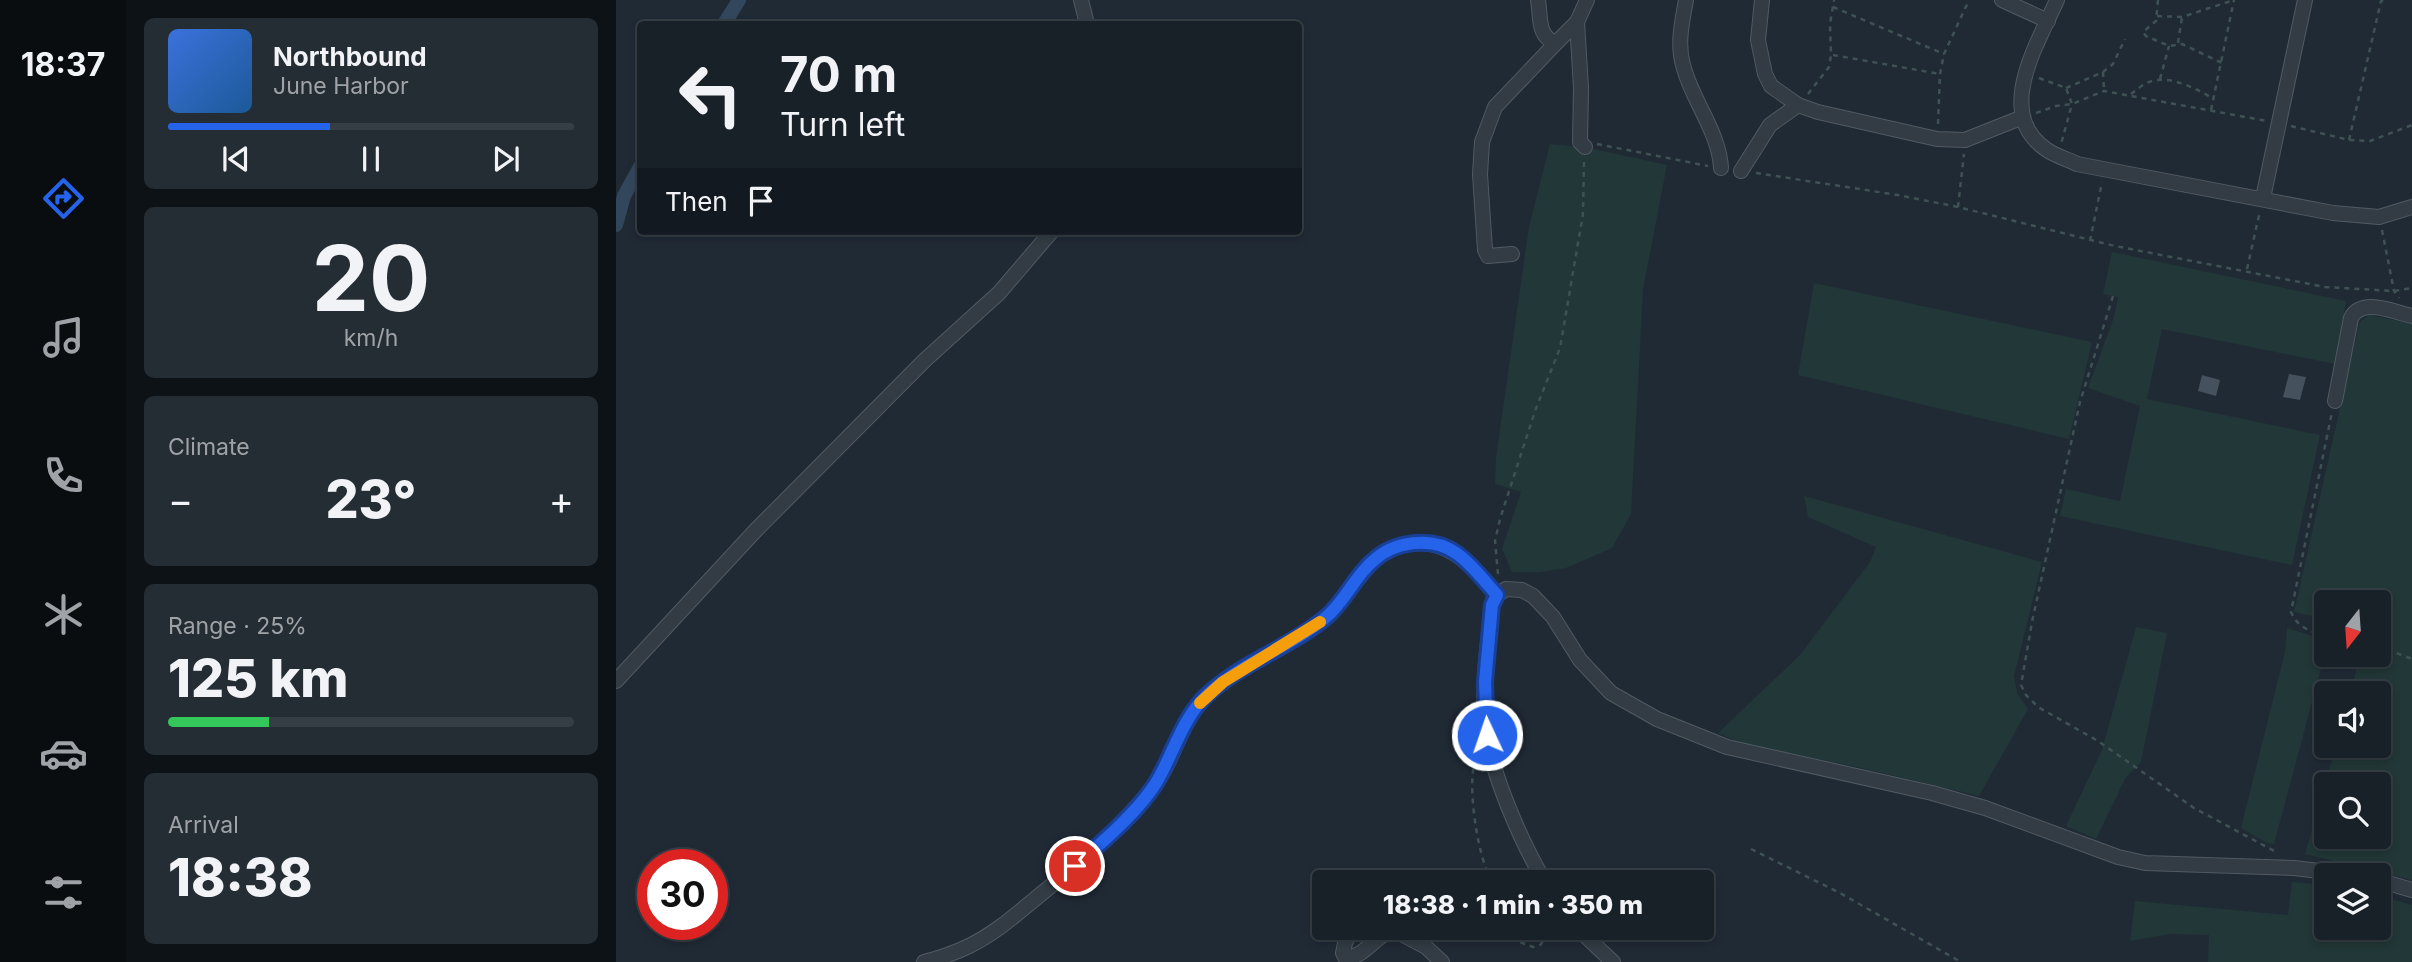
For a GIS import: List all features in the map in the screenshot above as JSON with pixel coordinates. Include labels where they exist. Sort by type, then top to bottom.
[{"type":"street","points":[[1081,0],[1086,21]]},
{"type":"street","points":[[1538,0],[1541,31],[1548,40],[1556,43]]},
{"type":"street","points":[[1511,254],[1488,256],[1485,250],[1480,174],[1482,142],[1495,107],[1577,22],[1587,0]]},
{"type":"street","points":[[1686,0],[1680,48],[1683,65],[1720,151],[1721,168]]},
{"type":"street","points":[[1762,0],[1758,40],[1765,74],[1771,86],[1798,104],[1818,112],[1937,139],[1965,140],[2023,117]]},
{"type":"street","points":[[2002,0],[2048,21]]},
{"type":"street","points":[[2057,0],[2026,73],[2021,97],[2023,117],[2037,141],[2058,155],[2077,164],[2333,213],[2379,217],[2412,207]]},
{"type":"street","points":[[2263,198],[2305,0]]},
{"type":"street","points":[[1577,22],[1582,145]]},
{"type":"street","points":[[1741,171],[1770,125],[1798,104]]},
{"type":"street","points":[[616,681],[766,521],[925,360],[999,293],[1049,235]]},
{"type":"street","points":[[2335,401],[2351,318],[2355,310],[2362,306],[2412,316]]},
{"type":"street","points":[[924,962],[952,954],[998,929],[1094,850],[1155,786],[1186,723],[1205,697],[1223,682],[1306,633],[1344,599],[1372,561],[1390,548],[1423,543],[1451,549],[1499,593]]},
{"type":"street","points":[[1539,870],[1517,827],[1493,757],[1485,722],[1485,682],[1492,605],[1499,593],[1512,589],[1522,590],[1541,603],[1580,660],[1611,693],[1635,708],[1727,747],[1869,778],[1985,808],[2100,851],[2145,863],[2314,870]]},
{"type":"street","points":[[2391,884],[2412,890]]},
{"type":"street","points":[[1346,940],[1343,953],[1345,957],[1356,956],[1376,940]]},
{"type":"street","points":[[1413,940],[1426,947],[1442,962]]},
{"type":"street","points":[[1589,940],[1612,962]]},
{"type":"path","points":[[1798,104],[1820,82],[1829,67],[1830,24],[1835,0]]},
{"type":"path","points":[[1937,139],[1940,74],[1944,54],[1969,0]]},
{"type":"path","points":[[2158,0],[2156,21],[2143,32],[2146,36],[2169,46],[2178,43],[2221,62]]},
{"type":"path","points":[[2157,16],[2182,17],[2234,0],[2211,110]]},
{"type":"path","points":[[2349,140],[2381,1],[2384,0]]},
{"type":"path","points":[[1833,7],[1944,54]]},
{"type":"path","points":[[2178,43],[2182,17]]},
{"type":"path","points":[[2026,73],[2066,88],[2103,72],[2113,64],[2124,39]]},
{"type":"path","points":[[2160,79],[2169,46]]},
{"type":"path","points":[[1831,55],[1940,74]]},
{"type":"path","points":[[2103,72],[2104,91]]},
{"type":"path","points":[[2131,94],[2148,82],[2160,79],[2194,88],[2214,99]]},
{"type":"path","points":[[2058,155],[2073,104],[2066,88]]},
{"type":"path","points":[[2023,117],[2056,106],[2073,104],[2104,91],[2278,123],[2349,140],[2378,139],[2412,125]]},
{"type":"path","points":[[1958,207],[1965,140]]},
{"type":"path","points":[[1499,593],[1495,564],[1497,530],[1535,411],[1560,348],[1583,214],[1582,145],[1636,150],[1721,168]]},
{"type":"path","points":[[2090,241],[2105,169]]},
{"type":"path","points":[[1741,171],[1898,195],[1958,207],[2090,241],[2325,287],[2394,292],[2412,288]]},
{"type":"path","points":[[2246,271],[2263,198]]},
{"type":"path","points":[[2379,217],[2394,292]]},
{"type":"path","points":[[2113,296],[2080,402],[2021,685],[2026,695],[2038,707],[2098,741],[2194,808],[2251,840],[2289,857],[2294,868]]},
{"type":"path","points":[[2314,633],[2305,630],[2295,621],[2291,612],[2335,401]]},
{"type":"path","points":[[2391,651],[2412,659]]},
{"type":"path","points":[[1487,870],[1480,852],[1472,782],[1474,765],[1493,757]]},
{"type":"path","points":[[1751,849],[1840,893],[1961,962]]},
{"type":"path","points":[[1515,940],[1533,947],[1539,946],[1543,940]]},
{"type":"green space","points":[[1550,144],[1585,147],[1667,165],[1643,290],[1631,514],[1612,548],[1566,568],[1541,572],[1512,572],[1502,549],[1521,492],[1495,484],[1496,458],[1529,227]]},
{"type":"green space","points":[[2112,252],[2346,301],[2335,364],[2162,329],[2147,399],[2320,435],[2292,565],[2060,516],[2066,489],[2120,501],[2140,406],[2088,388],[2114,317],[2118,297],[2103,294]]},
{"type":"green space","points":[[1814,283],[2092,342],[2069,439],[1798,375]]},
{"type":"green space","points":[[2370,315],[2412,324],[2412,880],[2391,875],[2391,863],[2342,863],[2305,854],[2314,823],[2314,849],[2391,849],[2391,772],[2329,772],[2333,758],[2391,758],[2391,681],[2353,681],[2355,667],[2391,667],[2391,590],[2314,590],[2314,616],[2294,612],[2359,324]]},
{"type":"green space","points":[[1804,496],[2042,562],[2014,676],[2017,693],[2028,709],[1979,796],[1743,744],[1718,733],[1800,655],[1870,562],[1876,547],[1808,517]]},
{"type":"green space","points":[[2136,627],[2167,633],[2141,762],[2126,777],[2096,839],[2066,826],[2102,750]]},
{"type":"green space","points":[[2287,628],[2314,636],[2314,667],[2321,667],[2318,681],[2314,681],[2314,695],[2274,844],[2267,843],[2241,828],[2285,652]]},
{"type":"green space","points":[[2292,882],[2314,884],[2314,940],[2391,940],[2391,899],[2412,905],[2412,962],[2208,962],[2209,935],[2170,934],[2130,941],[2135,901],[2288,915]]},
{"type":"building","points":[[2289,374],[2306,377],[2300,400],[2283,397]]},
{"type":"building","points":[[2202,375],[2220,380],[2216,396],[2198,391]]},
{"type":"waterway","points":[[726,21],[739,0]]},
{"type":"waterway","points":[[616,225],[624,196],[637,172]]},
{"type":"slow traffic","points":[[1200,703],[1223,682],[1320,622]]},
{"type":"route","points":[[1075,866],[1094,850],[1155,786],[1186,723],[1205,697],[1223,682],[1306,633],[1344,599],[1372,561],[1390,548],[1423,543],[1451,549],[1466,561],[1497,595],[1492,605],[1485,682],[1487,735]]}]
